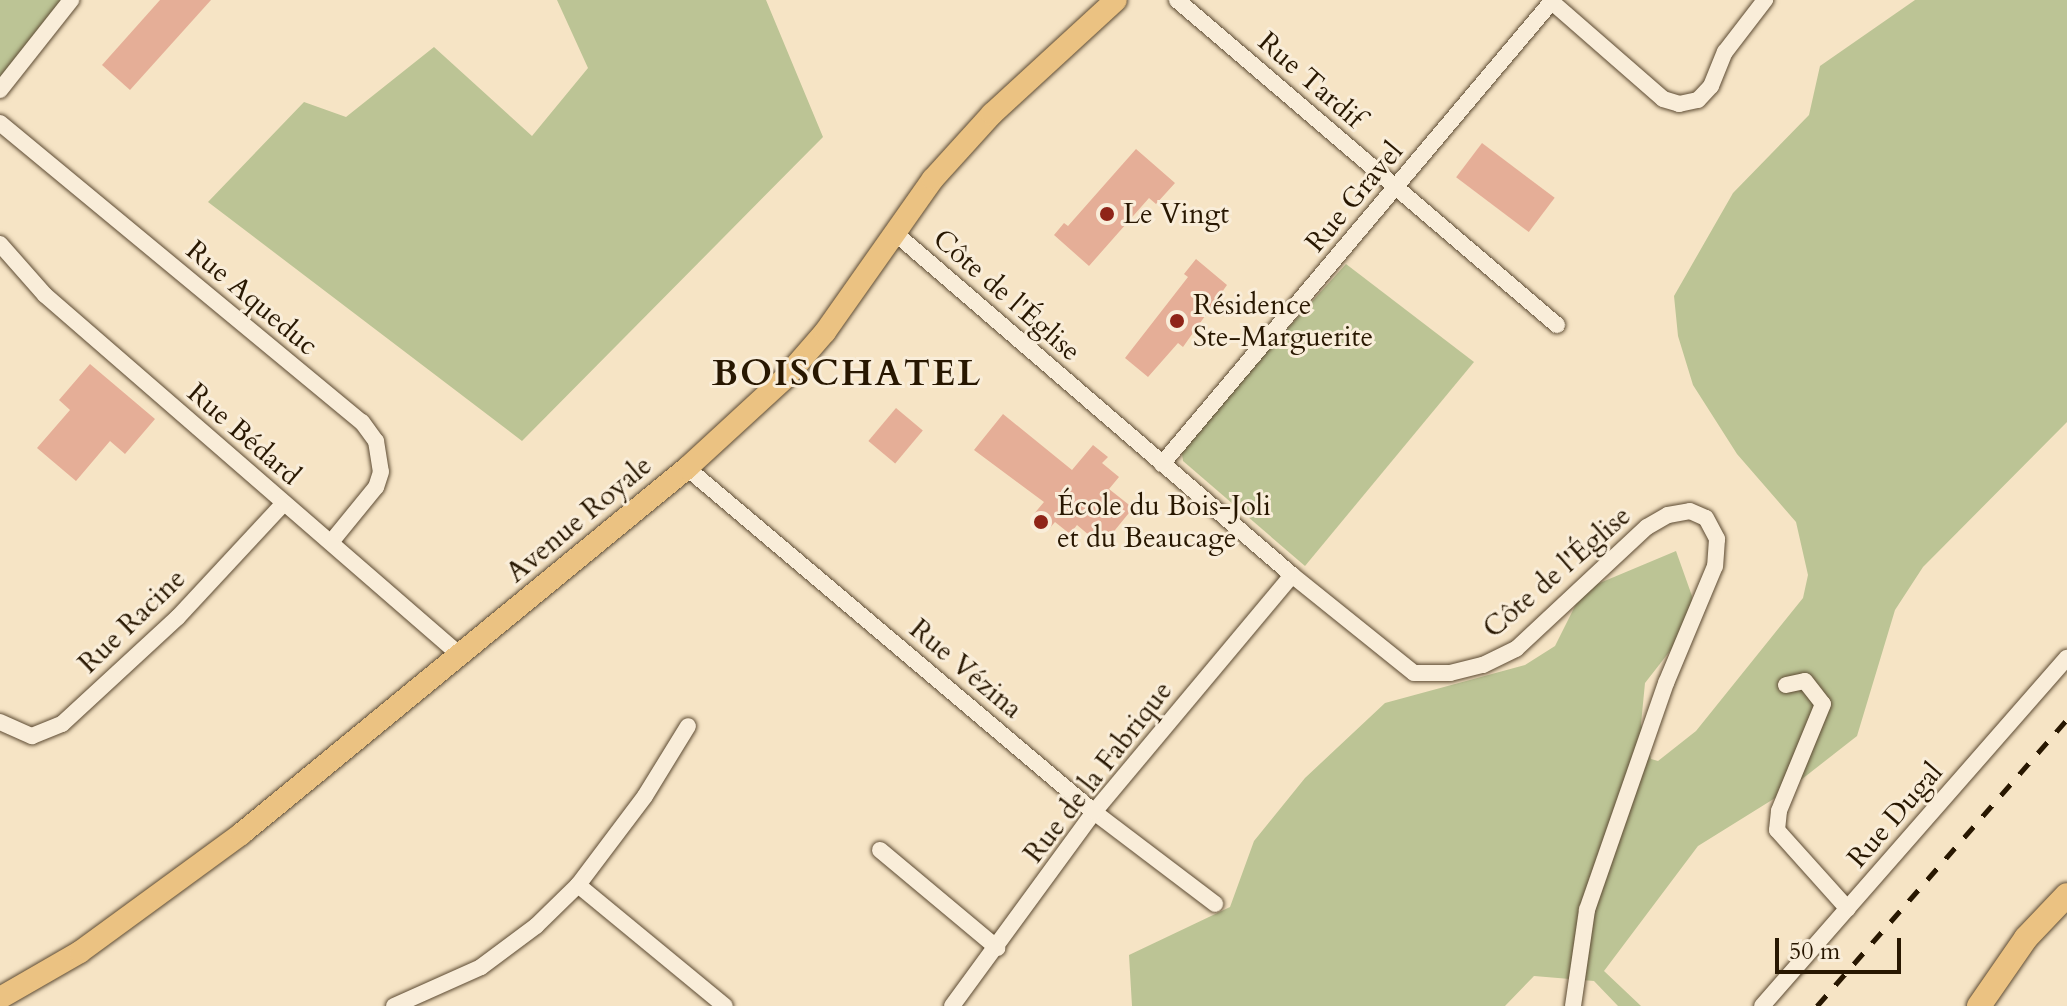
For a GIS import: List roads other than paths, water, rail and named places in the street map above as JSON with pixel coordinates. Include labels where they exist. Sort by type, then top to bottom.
[{"type":"highway","points":[[1966,1006],[2067,895]]},
{"type":"highway","points":[[1979,1006],[2026,938]]},
{"type":"main road","name":"Avenue Royale","points":[[0,998],[80,952],[183,878],[461,656],[687,468],[786,377],[825,332],[933,179],[992,114],[1116,0]]},
{"type":"street","points":[[0,90],[71,0]]},
{"type":"street","name":"Rue Tardif","points":[[1177,0],[1557,325]]},
{"type":"street","points":[[1553,1],[1663,99],[1679,104],[1698,100],[1711,86],[1725,52],[1765,0]]},
{"type":"street","name":"Rue Gravel","points":[[1162,464],[1553,1]]},
{"type":"street","name":"Rue Aqueduc","points":[[0,123],[369,431],[383,458],[376,487],[332,541]]},
{"type":"street","name":"Côte de l'Église","points":[[895,233],[1292,575],[1414,673],[1450,673],[1483,665],[1516,649],[1647,527],[1668,515],[1690,511],[1706,518],[1717,539],[1715,566],[1666,683],[1587,910],[1573,1006]]},
{"type":"street","name":"Rue Bédard","points":[[0,244],[45,295],[461,656]]},
{"type":"street","name":"Rue Vézina","points":[[687,468],[1094,812],[1215,904]]},
{"type":"street","name":"Rue Racine","points":[[0,722],[32,736],[62,724],[178,617],[283,504]]},
{"type":"street","name":"Rue de la Fabrique","points":[[952,1006],[1094,812],[1292,575]]},
{"type":"street","name":"Rue Dugal","points":[[1762,1006],[2067,658]]},
{"type":"street","points":[[1786,685],[1805,681],[1823,704],[1822,718],[1779,811],[1777,830],[1848,909]]},
{"type":"street","points":[[394,1006],[481,967],[578,885],[645,796],[688,726]]},
{"type":"street","points":[[880,850],[997,948]]},
{"type":"street","points":[[578,885],[725,1006]]},
{"type":"railway","points":[[1817,1006],[2067,719]]},
{"type":"place","name":"Le Vingt","points":[[1107,214]]},
{"type":"place","name":"Résidence Ste-Marguerite","points":[[1177,321]]},
{"type":"place","name":"École du Bois-Joli et du Beaucage","points":[[1041,522]]},
{"type":"district","name":"BOISCHATEL","points":[[847,374]]}]
